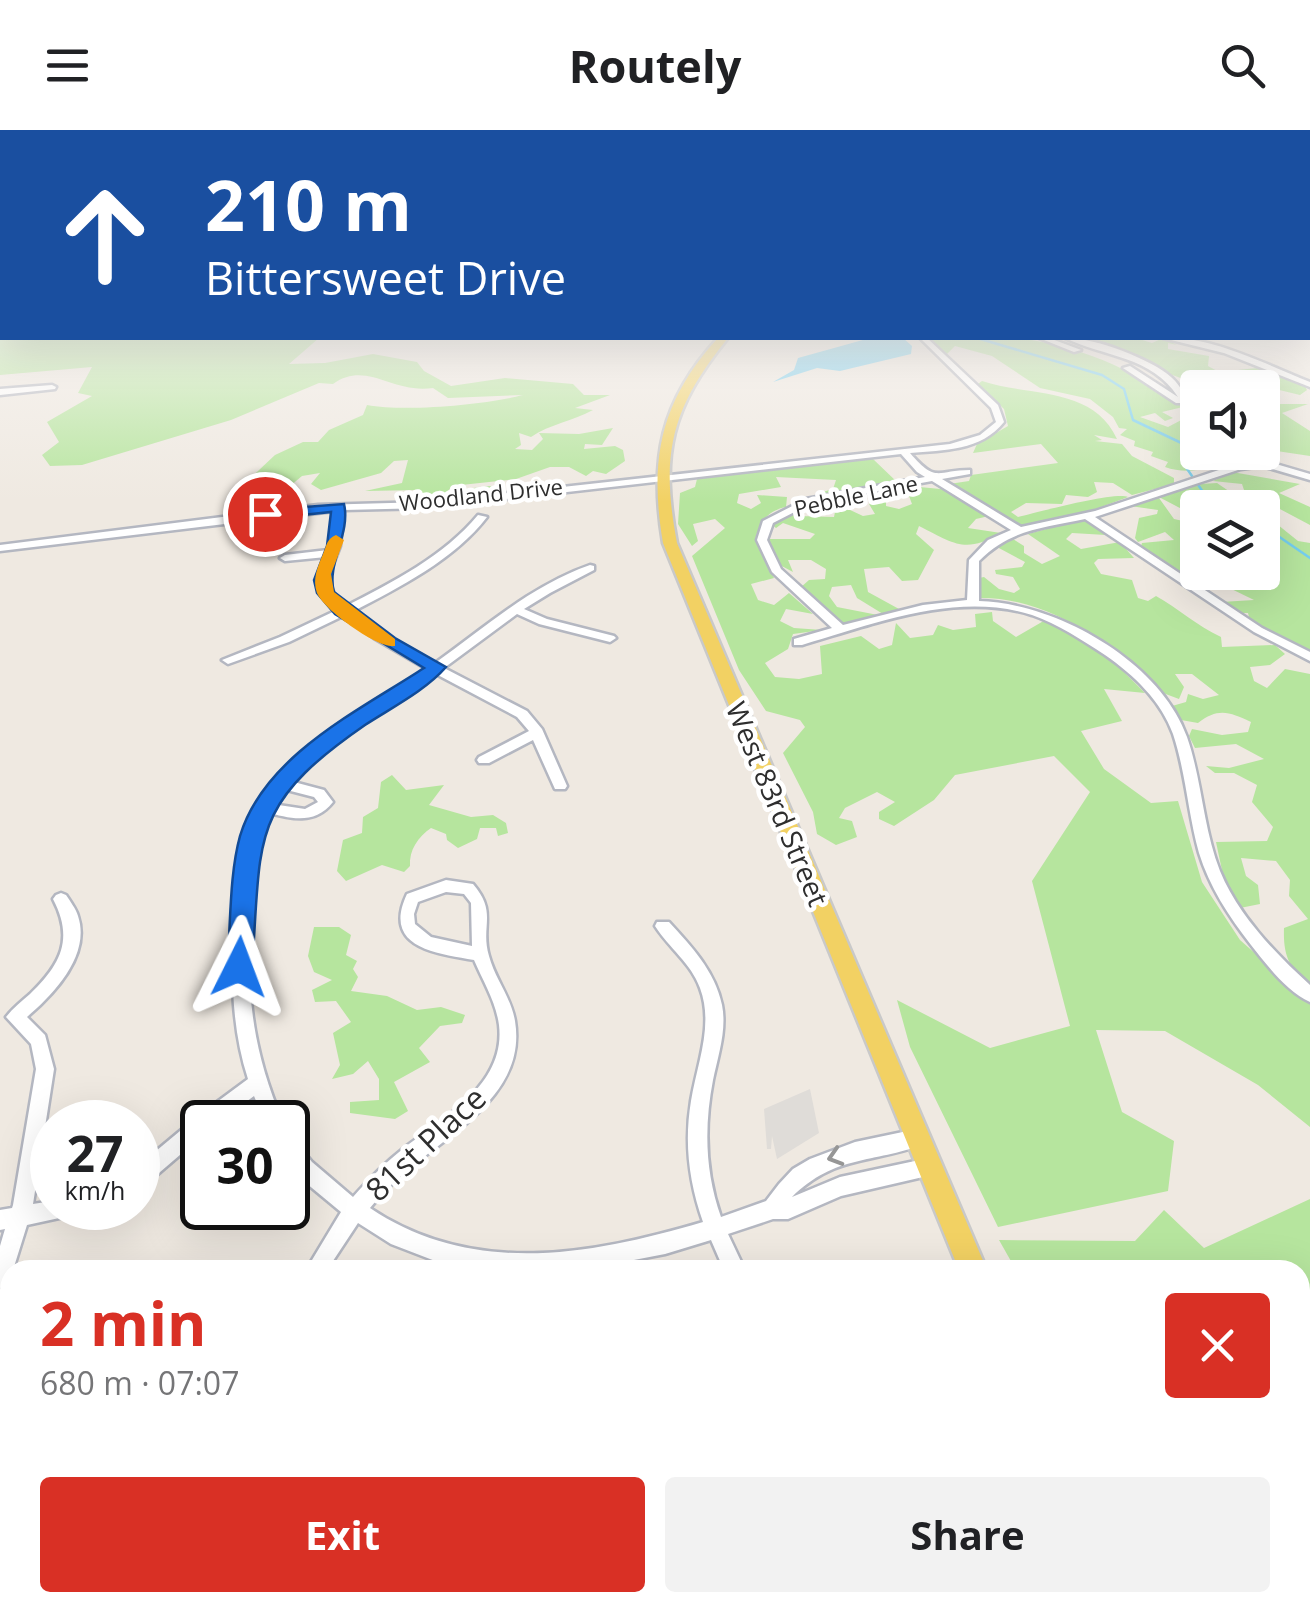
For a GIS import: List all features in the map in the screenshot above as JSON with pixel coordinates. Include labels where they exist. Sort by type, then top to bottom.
[{"type":"main road","name":"West 83rd Street","points":[[699,364],[678,398],[667,428],[661,478],[676,562],[969,1260]]},
{"type":"street","name":"Woodland Drive","points":[[0,548],[339,507],[426,504],[974,441],[990,434],[1000,422],[987,398],[951,364]]},
{"type":"street","points":[[1113,364],[1137,373],[1180,401]]},
{"type":"street","points":[[1136,364],[1164,375],[1180,396]]},
{"type":"street","points":[[1259,364],[1310,385]]},
{"type":"street","points":[[0,403],[3,392],[52,387]]},
{"type":"street","points":[[909,451],[932,476],[1019,530]]},
{"type":"street","points":[[1280,468],[1310,477]]},
{"type":"street","points":[[973,602],[974,560],[992,542],[1019,530],[1088,516],[1233,470]]},
{"type":"street","name":"Pebble Lane","points":[[840,630],[776,570],[764,548],[764,528],[778,514],[808,502],[967,472]]},
{"type":"street","points":[[339,507],[323,587],[342,610],[388,642],[506,703],[537,733],[560,786]]},
{"type":"street","points":[[1088,516],[1258,630],[1310,658]]},
{"type":"street","points":[[228,660],[342,610],[462,542],[482,517]]},
{"type":"street","points":[[285,558],[331,553]]},
{"type":"street","points":[[264,1100],[246,1040],[239,946],[250,840],[262,806],[333,738],[517,610],[590,568]]},
{"type":"street","points":[[798,642],[973,602],[1026,608],[1066,622],[1159,696],[1179,736],[1217,882],[1262,943],[1310,994]]},
{"type":"street","points":[[517,610],[543,622],[610,638]]},
{"type":"street","points":[[484,760],[537,733]]},
{"type":"street","points":[[262,806],[306,814],[320,810],[326,802],[319,793],[281,784]]},
{"type":"street","points":[[446,886],[474,892],[480,901],[480,954],[425,944],[406,916],[412,898],[446,886]]},
{"type":"street","points":[[3,1260],[44,1059],[34,1033],[7,1014],[48,986],[69,954],[74,925],[61,898]]},
{"type":"street","points":[[664,926],[702,968],[712,997],[714,1049],[699,1114],[697,1146],[714,1229],[730,1260]]},
{"type":"street","name":"81st Place","points":[[323,1260],[355,1212],[396,1166],[467,1115],[494,1079],[506,1048],[506,1018],[480,954]]},
{"type":"street","points":[[235,1100],[256,1084]]},
{"type":"street","points":[[773,1209],[806,1169],[822,1160],[917,1138]]},
{"type":"street","points":[[160,1160],[180,1144]]},
{"type":"street","points":[[310,1168],[355,1212],[381,1229],[471,1260]]},
{"type":"street","points":[[600,1260],[773,1209],[788,1209],[840,1187],[930,1168]]},
{"type":"green space","points":[[0,364],[419,364],[451,386],[505,378],[573,384],[584,395],[610,395],[575,408],[593,410],[546,429],[531,437],[519,433],[521,445],[515,449],[532,450],[543,439],[539,433],[579,434],[613,428],[602,445],[585,444],[584,449],[615,446],[623,450],[625,461],[606,474],[593,471],[586,476],[569,467],[550,467],[516,479],[452,486],[448,491],[490,486],[501,492],[430,503],[409,498],[418,490],[365,491],[402,483],[408,460],[394,461],[381,473],[321,490],[311,484],[320,473],[302,476],[278,496],[247,504],[243,485],[275,455],[303,442],[318,442],[329,430],[363,415],[367,405],[445,406],[523,395],[448,398],[433,388],[404,387],[357,375],[333,384],[319,383],[231,420],[82,465],[50,466],[42,455],[59,442],[47,422],[92,396],[78,393],[92,367],[0,375]]},
{"type":"green space","points":[[1004,364],[1111,364],[1155,387],[1180,408],[1162,412],[1173,418],[1165,421],[1155,413],[1140,417],[1168,427],[1180,421],[1180,470],[1165,467],[1168,462],[1151,456],[1153,452],[1134,446],[1135,441],[1120,435],[1127,429],[1119,428],[1113,417],[1090,399],[1040,388]]},
{"type":"green space","points":[[1143,364],[1208,364],[1215,370],[1180,370],[1180,378]]},
{"type":"green space","points":[[1280,375],[1302,381],[1307,390],[1300,395],[1280,390]]},
{"type":"green space","points":[[982,381],[1058,396],[1092,410],[1117,439],[1094,435],[1102,440],[1095,441],[1122,444],[1132,456],[1174,478],[1174,484],[1132,495],[1113,483],[1094,482],[1097,492],[1088,497],[1066,495],[1062,504],[1026,503],[1011,512],[1018,517],[1093,499],[1128,497],[1085,513],[1019,527],[949,484],[969,481],[971,475],[1058,463],[1041,444],[973,453],[977,444],[1008,426],[1004,409],[978,384]]},
{"type":"green space","points":[[1280,404],[1308,404],[1282,413],[1310,431],[1310,456],[1280,452]]},
{"type":"green space","points":[[873,459],[897,482],[830,495],[819,493],[833,489],[836,480],[776,477],[781,487],[739,494],[737,503],[751,509],[761,503],[757,495],[787,497],[786,507],[766,518],[755,539],[774,578],[751,584],[758,600],[774,605],[789,593],[813,614],[786,609],[780,621],[794,628],[822,630],[793,634],[788,649],[765,663],[775,677],[799,679],[822,674],[820,646],[861,636],[879,649],[892,645],[896,623],[910,638],[933,635],[938,625],[953,630],[976,627],[975,614],[992,612],[993,621],[1016,637],[1047,619],[1112,660],[1145,693],[1104,689],[1122,721],[1081,731],[1104,769],[1151,803],[1178,801],[1202,882],[1240,940],[1310,1002],[1310,1127],[1258,1085],[1165,1031],[1096,1030],[1122,1112],[1174,1141],[1168,1191],[998,1227],[910,1047],[897,1000],[990,1048],[1070,1026],[1032,881],[1090,792],[1054,756],[955,775],[934,800],[894,826],[879,819],[879,812],[895,802],[877,792],[845,808],[839,818],[852,821],[857,837],[836,845],[817,834],[813,812],[783,753],[805,727],[800,720],[766,711],[739,670],[692,556],[725,528],[715,519],[693,524],[698,541],[692,546],[678,524],[680,493],[695,487],[697,479]]},
{"type":"green space","points":[[1232,472],[1300,484],[1280,493],[1244,490],[1242,484],[1213,481]]},
{"type":"green space","points":[[1217,483],[1227,490],[1180,490],[1180,508],[1157,496],[1183,485]]},
{"type":"green space","points":[[909,486],[951,490],[989,516],[976,519],[968,528],[1001,533],[969,545],[942,538],[919,526],[916,534],[934,550],[918,580],[902,581],[889,567],[864,569],[868,592],[899,609],[883,614],[857,598],[851,585],[832,587],[829,596],[837,607],[878,615],[844,626],[800,588],[809,580],[825,579],[826,569],[811,560],[788,560],[793,572],[778,564],[766,539],[810,539],[815,534],[783,523],[776,528],[770,523],[795,511],[798,516],[834,517],[835,512],[819,502],[855,499],[848,509],[863,516],[875,514],[869,504],[886,498],[886,506],[899,509],[912,504],[909,496],[896,492]]},
{"type":"green space","points":[[1280,493],[1310,507],[1310,525],[1280,509]]},
{"type":"green space","points":[[1159,498],[1174,519],[1180,520],[1180,572],[1140,549],[1142,543],[1174,540],[1165,532],[1138,542],[1135,538],[1139,518],[1157,514],[1158,510],[1130,506]]},
{"type":"green space","points":[[1079,520],[1092,522],[1106,535],[1072,533],[1066,539],[1081,549],[1120,542],[1134,558],[1098,559],[1094,563],[1101,574],[1132,580],[1138,598],[1148,601],[1156,596],[1221,637],[1222,647],[1275,645],[1285,654],[1270,665],[1250,667],[1254,681],[1267,688],[1285,669],[1310,674],[1310,986],[1286,954],[1284,928],[1308,919],[1289,896],[1290,880],[1276,861],[1241,858],[1246,876],[1258,885],[1260,904],[1240,908],[1223,875],[1216,842],[1267,841],[1273,827],[1252,802],[1257,785],[1234,773],[1215,773],[1206,766],[1229,768],[1264,759],[1236,744],[1195,748],[1189,736],[1192,729],[1222,735],[1248,732],[1251,722],[1224,713],[1198,723],[1181,720],[1172,706],[1186,702],[1188,694],[1203,699],[1219,695],[1192,674],[1175,674],[1184,687],[1179,699],[1163,693],[1080,628],[1033,606],[981,598],[979,578],[984,577],[999,589],[1014,593],[1020,589],[1013,577],[996,574],[995,570],[1022,567],[1025,562],[997,547],[1013,539],[1024,546],[1024,553],[1042,564],[1060,556],[1028,534]]},
{"type":"green space","points":[[1280,527],[1298,541],[1310,543],[1310,655],[1250,621],[1248,613],[1237,613],[1221,602],[1254,600],[1234,590],[1280,590]]},
{"type":"green space","points":[[392,775],[406,790],[444,785],[429,805],[471,817],[493,815],[506,823],[508,833],[498,836],[496,828],[480,828],[477,839],[458,848],[447,840],[446,834],[431,828],[415,844],[410,866],[404,872],[382,865],[346,881],[337,871],[343,840],[362,833],[363,817],[378,808],[381,782]]},
{"type":"green space","points":[[314,927],[339,927],[351,935],[346,955],[357,961],[353,969],[358,977],[351,991],[387,996],[417,1010],[441,1007],[465,1015],[462,1023],[440,1026],[419,1048],[430,1062],[394,1082],[408,1111],[395,1119],[350,1113],[350,1102],[379,1100],[379,1079],[368,1061],[353,1074],[332,1079],[340,1065],[333,1033],[351,1022],[336,1001],[315,1002],[312,990],[332,980],[314,972],[308,956]]},
{"type":"green space","points":[[1310,1199],[1310,1260],[1010,1260],[999,1240],[1135,1241],[1164,1210],[1204,1248]]},
{"type":"shaded area","points":[[810,1089],[819,1133],[777,1159],[772,1136],[771,1149],[767,1149],[764,1109]]},
{"type":"water","points":[[796,364],[869,364],[840,371],[817,368],[773,382],[794,370]]},
{"type":"waterway","points":[[1065,364],[1102,375],[1124,389],[1133,420],[1194,449],[1183,463],[1202,490]]},
{"type":"waterway","points":[[1280,537],[1310,558]]},
{"type":"slow traffic","points":[[336,540],[323,574],[326,593],[332,603],[389,643]]},
{"type":"route","points":[[239,967],[250,840],[262,806],[292,772],[333,738],[437,667],[388,642],[332,603],[322,580],[335,546],[339,507],[265,514]]}]
